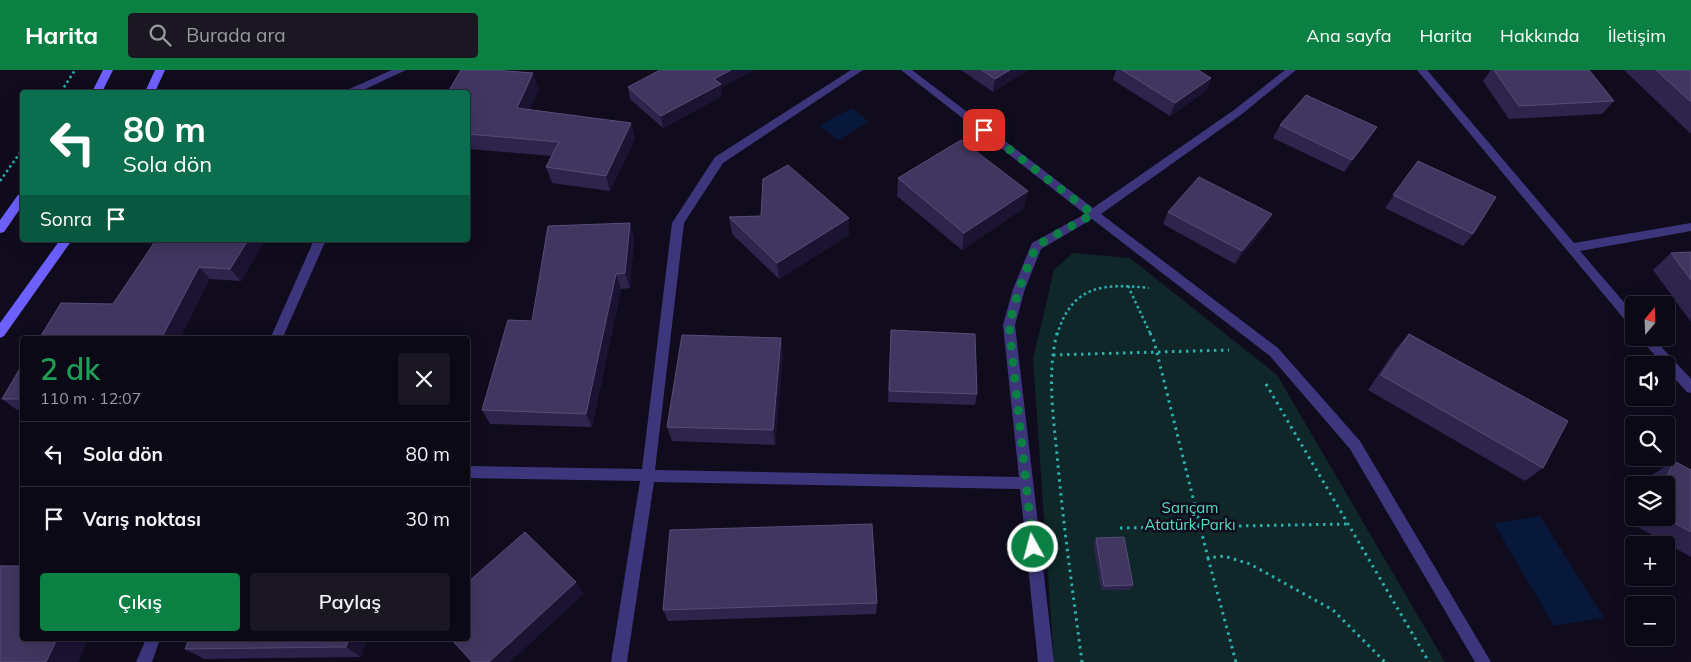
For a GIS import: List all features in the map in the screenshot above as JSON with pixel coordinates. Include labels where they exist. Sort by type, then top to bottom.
[{"type":"main road","points":[[98,90],[108,70]]},
{"type":"main road","points":[[151,90],[160,70]]},
{"type":"main road","points":[[0,229],[20,201]]},
{"type":"main road","points":[[0,333],[65,242]]},
{"type":"street","points":[[372,88],[402,70]]},
{"type":"street","points":[[619,662],[648,475],[678,223],[719,160],[858,70]]},
{"type":"street","points":[[906,70],[1274,352],[1355,445],[1483,662]]},
{"type":"street","points":[[1046,662],[1009,325],[1019,289],[1036,246],[1093,214],[1238,112],[1292,70]]},
{"type":"street","points":[[1422,70],[1625,312]]},
{"type":"street","points":[[1570,248],[1691,227]]},
{"type":"street","points":[[277,336],[319,242]]},
{"type":"street","points":[[1653,346],[1691,388]]},
{"type":"street","points":[[470,472],[1025,483]]},
{"type":"street","points":[[144,662],[152,641]]},
{"type":"path","points":[[62,90],[75,70]]},
{"type":"path","points":[[0,181],[20,153]]},
{"type":"path","points":[[1082,662],[1061,496],[1053,407],[1052,355],[1062,319],[1075,300],[1094,288],[1128,286],[1149,288],[1156,292]]},
{"type":"path","points":[[1128,286],[1154,341],[1236,662]]},
{"type":"path","points":[[1052,355],[1236,350]]},
{"type":"path","points":[[1261,376],[1429,662]]},
{"type":"path","points":[[1120,528],[1349,524]]},
{"type":"path","points":[[1208,558],[1224,556],[1250,564],[1333,610],[1385,662]]},
{"type":"green space","name":"Sarıçam Atatürk Parkı","points":[[1073,253],[1130,258],[1277,375],[1445,662],[1054,662],[1033,359],[1054,270]]},
{"type":"water","points":[[852,108],[869,122],[838,140],[820,125]]},
{"type":"water","points":[[1540,516],[1604,618],[1554,626],[1494,523]]},
{"type":"building","points":[[461,70],[533,73],[517,108],[631,123],[606,176],[546,167],[559,142],[470,134],[470,90],[449,90]]},
{"type":"building","points":[[660,70],[731,70],[714,79],[721,84],[661,116],[628,87]]},
{"type":"building","points":[[982,70],[1010,70],[995,79]]},
{"type":"building","points":[[1122,70],[1198,70],[1211,78],[1175,103]]},
{"type":"building","points":[[1494,70],[1589,70],[1614,101],[1519,106]]},
{"type":"building","points":[[1656,70],[1691,70],[1691,102]]},
{"type":"building","points":[[1306,95],[1377,127],[1352,160],[1280,125]]},
{"type":"building","points":[[961,140],[1028,191],[964,233],[898,178]]},
{"type":"building","points":[[1418,161],[1496,197],[1473,234],[1393,195]]},
{"type":"building","points":[[788,165],[849,218],[777,263],[729,217],[761,216],[763,179]]},
{"type":"building","points":[[1199,177],[1272,214],[1242,251],[1168,212]]},
{"type":"building","points":[[630,223],[625,273],[616,274],[586,414],[482,410],[508,320],[532,321],[548,226]]},
{"type":"building","points":[[155,242],[247,242],[230,269],[199,267],[163,336],[41,336],[61,303],[113,304]]},
{"type":"building","points":[[1691,252],[1691,280],[1671,253]]},
{"type":"building","points":[[891,330],[975,334],[977,394],[889,391]]},
{"type":"building","points":[[1409,334],[1568,421],[1543,468],[1381,375]]},
{"type":"building","points":[[682,335],[781,338],[773,430],[667,427]]},
{"type":"building","points":[[20,368],[20,399],[2,399]]},
{"type":"building","points":[[1675,462],[1691,470],[1691,532],[1675,523],[1675,476],[1667,476],[1672,466],[1675,466]]},
{"type":"building","points":[[872,524],[877,603],[663,610],[670,530]]},
{"type":"building","points":[[525,532],[576,582],[489,662],[472,662],[453,641],[470,641],[470,580]]},
{"type":"building","points":[[1124,537],[1133,585],[1104,586],[1096,538]]},
{"type":"building","points":[[0,566],[20,566],[20,641],[56,641],[46,662],[0,662]]},
{"type":"building","points":[[188,641],[348,641],[346,647],[185,649]]},
{"type":"route","points":[[984,130],[1093,214],[1036,246],[1019,289],[1009,325],[1033,547]]}]
